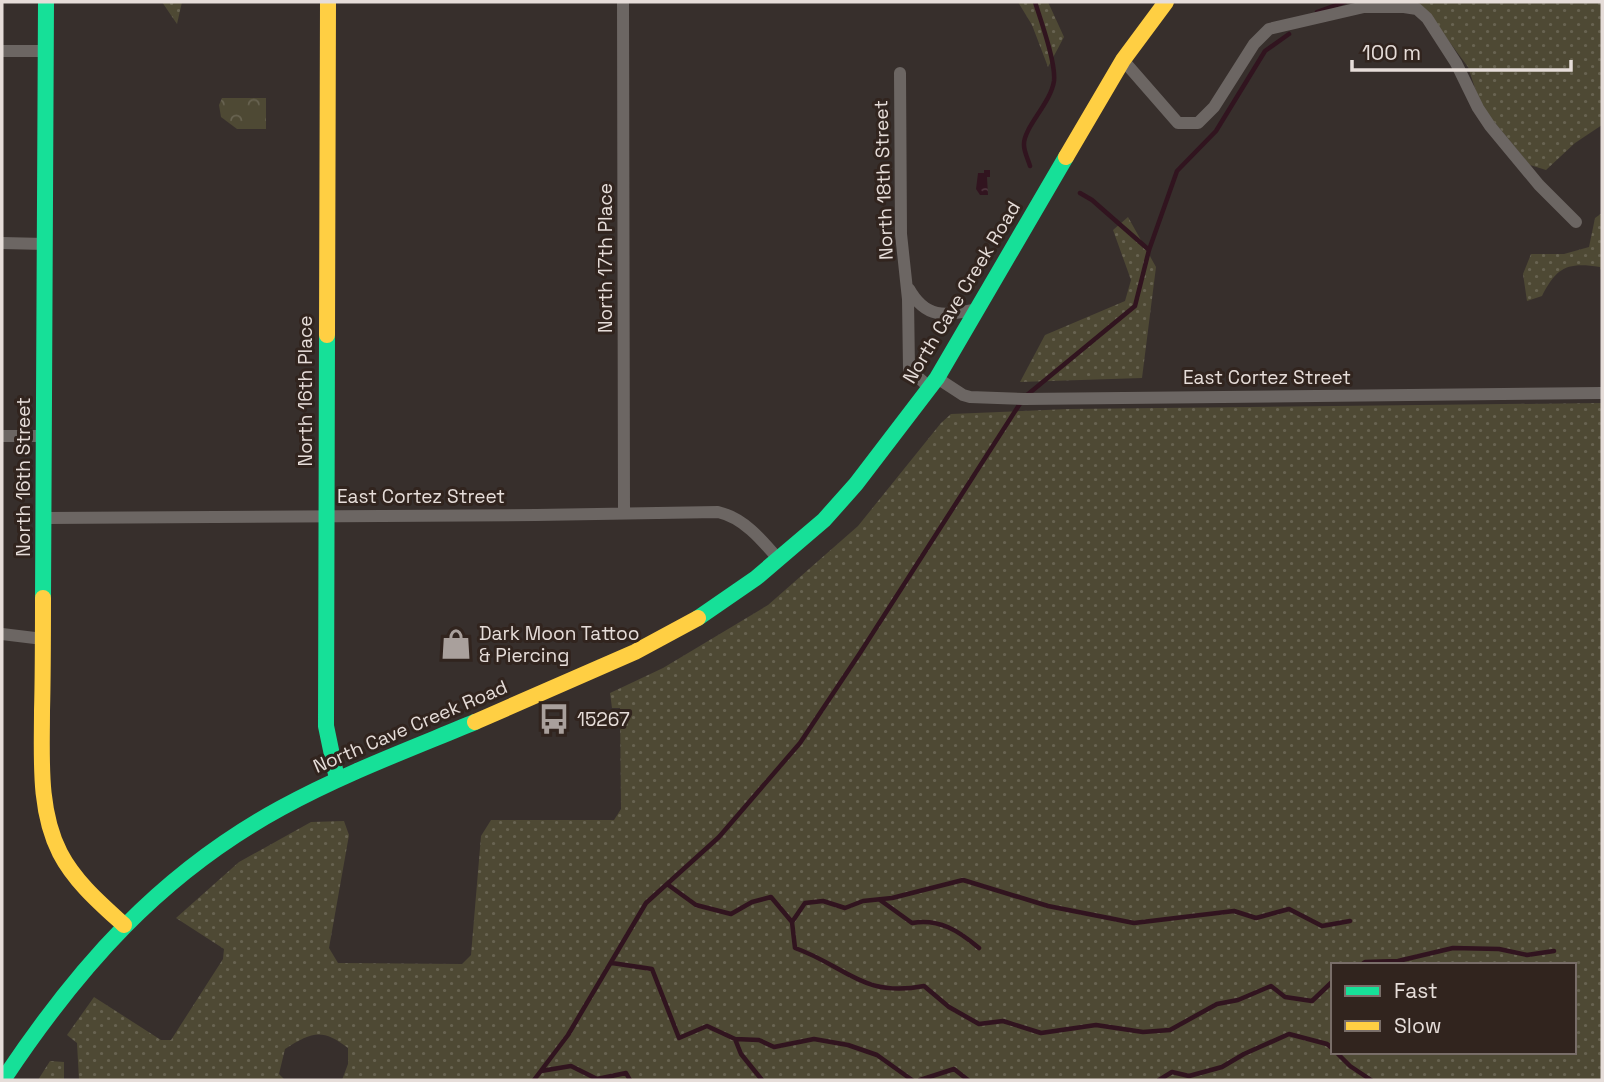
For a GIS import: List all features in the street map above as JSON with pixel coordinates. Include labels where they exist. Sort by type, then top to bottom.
[{"type":"street","name":"North 16th Street","points":[[46,2],[42,783],[50,827],[64,859],[86,890],[124,925]]},
{"type":"street","name":"North 16th Place","points":[[328,2],[326,726],[337,779]]},
{"type":"street","name":"North 17th Place","points":[[623,2],[624,513]]},
{"type":"street","name":"North Cave Creek Road","points":[[3,1080],[71,984],[124,925],[187,869],[228,839],[337,779],[635,652],[704,614],[779,560],[842,501],[933,383],[979,309],[1123,60],[1166,2]]},
{"type":"street","points":[[1123,60],[1178,123],[1198,123],[1214,107],[1254,44],[1269,29],[1364,7],[1417,9],[1427,19],[1456,63],[1490,126],[1539,185],[1576,222]]},
{"type":"street","points":[[2,51],[46,51]]},
{"type":"street","name":"North 18th Street","points":[[900,73],[901,233],[907,286],[909,369],[933,383]]},
{"type":"street","points":[[2,243],[44,244]]},
{"type":"street","name":"North 18th Street","points":[[907,286],[915,299],[929,312],[953,313],[979,309]]},
{"type":"street","name":"East Cortez Street","points":[[933,383],[970,397],[1024,399],[1602,393]]},
{"type":"street","points":[[2,436],[45,436]]},
{"type":"street","name":"East Cortez Street","points":[[44,518],[718,512],[737,519],[760,538],[779,560]]},
{"type":"street","points":[[2,634],[43,639]]},
{"type":"green space","points":[[162,2],[182,2],[177,24]]},
{"type":"green space","points":[[1018,2],[1048,2],[1064,37],[1048,67],[1032,25]]},
{"type":"green space","points":[[1417,2],[1602,2],[1602,125],[1575,143],[1546,170],[1530,165],[1481,106],[1468,67]]},
{"type":"green space","points":[[222,98],[266,98],[266,129],[237,129],[221,117],[219,105]]},
{"type":"green space","points":[[1602,213],[1602,273],[1600,267],[1571,266],[1558,273],[1542,296],[1527,301],[1523,274],[1531,254],[1564,254],[1589,247],[1595,218]]},
{"type":"green space","points":[[1128,217],[1156,267],[1142,378],[1020,382],[1045,335],[1125,301],[1131,280],[1113,230]]},
{"type":"green space","points":[[1602,403],[1602,1080],[342,1080],[348,1064],[348,1048],[331,1037],[317,1035],[285,1049],[279,1074],[285,1080],[79,1080],[77,1043],[67,1035],[94,997],[161,1040],[171,1040],[223,959],[224,949],[176,918],[239,862],[311,822],[344,821],[349,835],[329,948],[338,963],[462,964],[471,955],[481,836],[491,820],[614,820],[621,809],[620,708],[612,708],[610,693],[663,668],[768,605],[858,526],[951,414],[1069,409]]},
{"type":"green space","points":[[50,1061],[64,1062],[64,1080],[38,1080]]},
{"type":"water","points":[[984,170],[990,170],[990,177],[987,177],[988,195],[980,195],[976,189],[978,173],[984,173]]},
{"type":"waterway","points":[[1030,166],[1024,145],[1025,138],[1048,98],[1054,81],[1050,53],[1035,2]]},
{"type":"waterway","points":[[1317,12],[1345,2]]},
{"type":"waterway","points":[[1027,395],[1135,306],[1149,250],[1177,171],[1216,131],[1265,51],[1289,34]]},
{"type":"waterway","points":[[1080,193],[1092,200],[1149,250]]},
{"type":"waterway","points":[[534,1080],[568,1035],[646,903],[719,837],[800,743],[1021,402]]},
{"type":"waterway","points":[[792,922],[805,903],[823,901],[845,908],[863,901],[892,898],[963,880],[1048,906],[1134,923],[1234,911],[1256,918],[1289,909],[1322,926],[1350,921]]},
{"type":"waterway","points":[[667,884],[696,905],[731,914],[752,902],[771,897],[792,922],[795,948],[869,984],[903,989],[924,986],[949,1007],[979,1024],[1003,1021],[1041,1033],[1096,1025],[1143,1032],[1170,1030],[1217,1004],[1238,1000],[1271,986],[1285,997],[1312,1001],[1331,983]]},
{"type":"waterway","points":[[880,900],[912,923],[940,924],[964,936],[979,948]]},
{"type":"waterway","points":[[1364,963],[1398,961],[1453,948],[1499,949],[1527,955],[1554,951]]},
{"type":"waterway","points":[[612,963],[652,969],[679,1038],[707,1026],[735,1039],[741,1054],[762,1080]]},
{"type":"waterway","points":[[1159,1080],[1172,1072],[1189,1076],[1222,1067],[1289,1034],[1331,1047]]},
{"type":"waterway","points":[[735,1039],[759,1040],[774,1047],[814,1039],[848,1045],[877,1055],[912,1080]]},
{"type":"waterway","points":[[1338,1054],[1371,1080]]},
{"type":"waterway","points":[[541,1071],[571,1066],[597,1079],[626,1073],[630,1080]]},
{"type":"waterway","points":[[920,1080],[954,1069],[968,1080]]},
{"type":"traffic: fast","points":[[43,598],[46,2]]},
{"type":"traffic: fast","points":[[698,618],[756,578],[824,520],[856,484],[937,378],[1066,157]]},
{"type":"traffic: fast","points":[[327,335],[326,726],[337,779]]},
{"type":"traffic: fast","points":[[3,1080],[61,999],[92,962],[125,926],[197,862],[237,834],[304,796],[377,762],[475,722]]},
{"type":"traffic: slow","points":[[327,335],[328,2]]},
{"type":"traffic: slow","points":[[1066,157],[1123,60],[1166,2]]},
{"type":"traffic: slow","points":[[43,598],[42,765],[48,819],[60,853],[73,874],[124,925]]},
{"type":"traffic: slow","points":[[475,722],[635,652],[698,618]]},
{"type":"place","name":"Dark Moon Tattoo & Piercing","points":[[456,644]]},
{"type":"place","name":"15267","points":[[554,719]]}]
